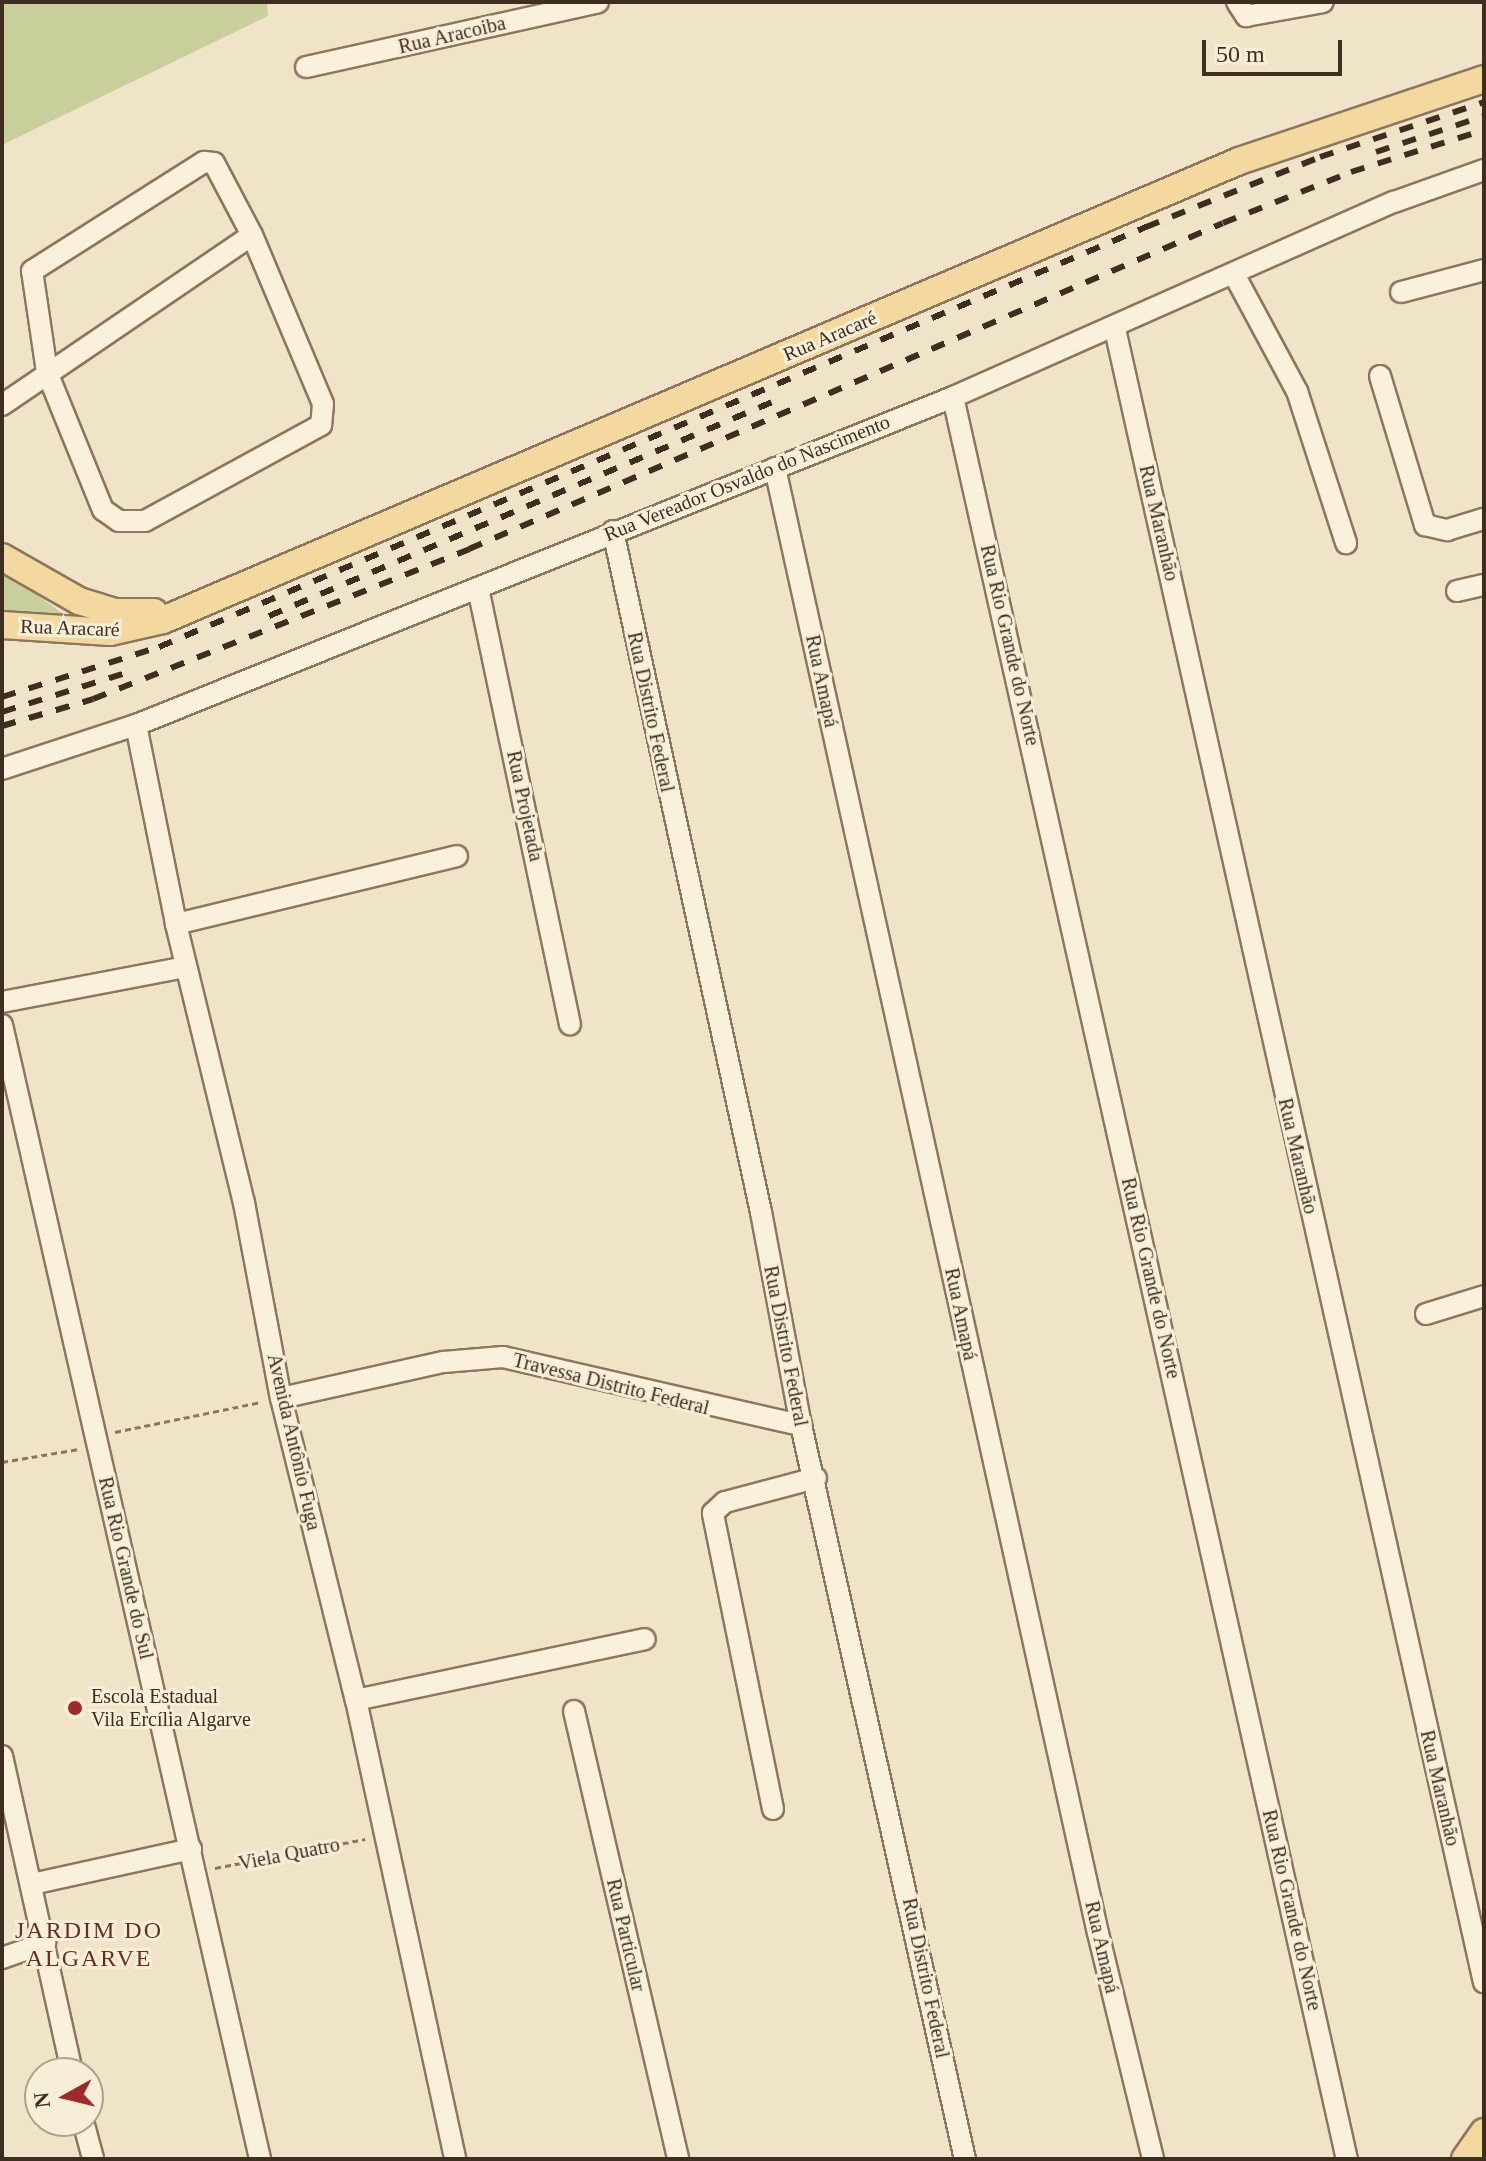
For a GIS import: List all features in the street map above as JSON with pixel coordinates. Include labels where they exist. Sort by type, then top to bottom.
[{"type":"main road","name":"Rua Aracaré","points":[[2,625],[110,632],[145,626],[1239,161],[1484,79]]},
{"type":"main road","name":"Rua Aracaré","points":[[2,557],[94,607],[130,613],[182,611]]},
{"type":"main road","points":[[1465,2159],[1484,2132]]},
{"type":"street","name":"Rua Aracoiba","points":[[306,67],[598,2]]},
{"type":"street","points":[[1242,9],[1323,2]]},
{"type":"street","points":[[204,162],[214,163],[252,235],[323,404],[321,425],[145,521],[119,521],[103,510],[47,372],[32,271],[204,162]]},
{"type":"street","name":"Rua Vereador Osvaldo do Nascimento","points":[[2,769],[136,725],[953,397],[1235,276],[1394,202],[1484,170]]},
{"type":"street","points":[[2,405],[252,235]]},
{"type":"street","points":[[1401,292],[1484,270]]},
{"type":"street","points":[[1235,276],[1297,391],[1346,543]]},
{"type":"street","name":"Rua Maranhão","points":[[1115,329],[1484,1982]]},
{"type":"street","points":[[1380,376],[1425,525],[1447,530],[1484,519]]},
{"type":"street","name":"Rua Rio Grande do Norte","points":[[953,397],[1347,2159]]},
{"type":"street","name":"Rua Amapá","points":[[775,468],[1091,1902],[1153,2159]]},
{"type":"street","name":"Rua Distrito Federal","points":[[613,531],[761,1212],[801,1425],[816,1478],[965,2159]]},
{"type":"street","points":[[1457,591],[1484,585]]},
{"type":"street","name":"Rua Projetada","points":[[478,588],[570,1024]]},
{"type":"street","name":"Avenida Antônio Fuga","points":[[136,725],[186,922],[186,967],[244,1203],[281,1398],[356,1700],[455,2159]]},
{"type":"street","points":[[186,922],[457,856]]},
{"type":"street","points":[[2,1002],[186,967]]},
{"type":"street","name":"Rua Rio Grande do Sul","points":[[2,1025],[260,2159]]},
{"type":"street","points":[[1426,1314],[1484,1296]]},
{"type":"street","name":"Travessa Distrito Federal","points":[[281,1398],[444,1362],[503,1357],[801,1425]]},
{"type":"street","points":[[773,1809],[713,1513],[725,1502],[816,1478]]},
{"type":"street","points":[[356,1700],[645,1639]]},
{"type":"street","name":"Rua Particular","points":[[574,1711],[678,2159]]},
{"type":"street","points":[[2,1756],[69,2057]]},
{"type":"street","points":[[32,1884],[191,1849]]},
{"type":"street","points":[[2,1958],[45,1943]]},
{"type":"street","points":[[87,2137],[93,2159]]},
{"type":"path","points":[[2,1462],[281,1398]]},
{"type":"path","name":"Viela Quatro","points":[[195,1872],[384,1835]]},
{"type":"green space","points":[[2,2],[267,2],[268,16],[2,145]]},
{"type":"green space","points":[[2,569],[63,614],[80,623],[2,618]]},
{"type":"railway","points":[[2,697],[159,647],[1146,227],[1320,157],[1484,102]]},
{"type":"railway","points":[[1376,152],[1484,116]]},
{"type":"railway","points":[[2,726],[93,699],[469,549],[1223,223],[1351,172],[1484,130]]},
{"type":"railway","points":[[269,616],[784,397]]},
{"type":"railway","points":[[2,712],[135,670]]},
{"type":"place","name":"Escola Estadual Vila Ercília Algarve","points":[[75,1708]]},
{"type":"district","name":"JARDIM DO ALGARVE","points":[[89,1945]]}]
